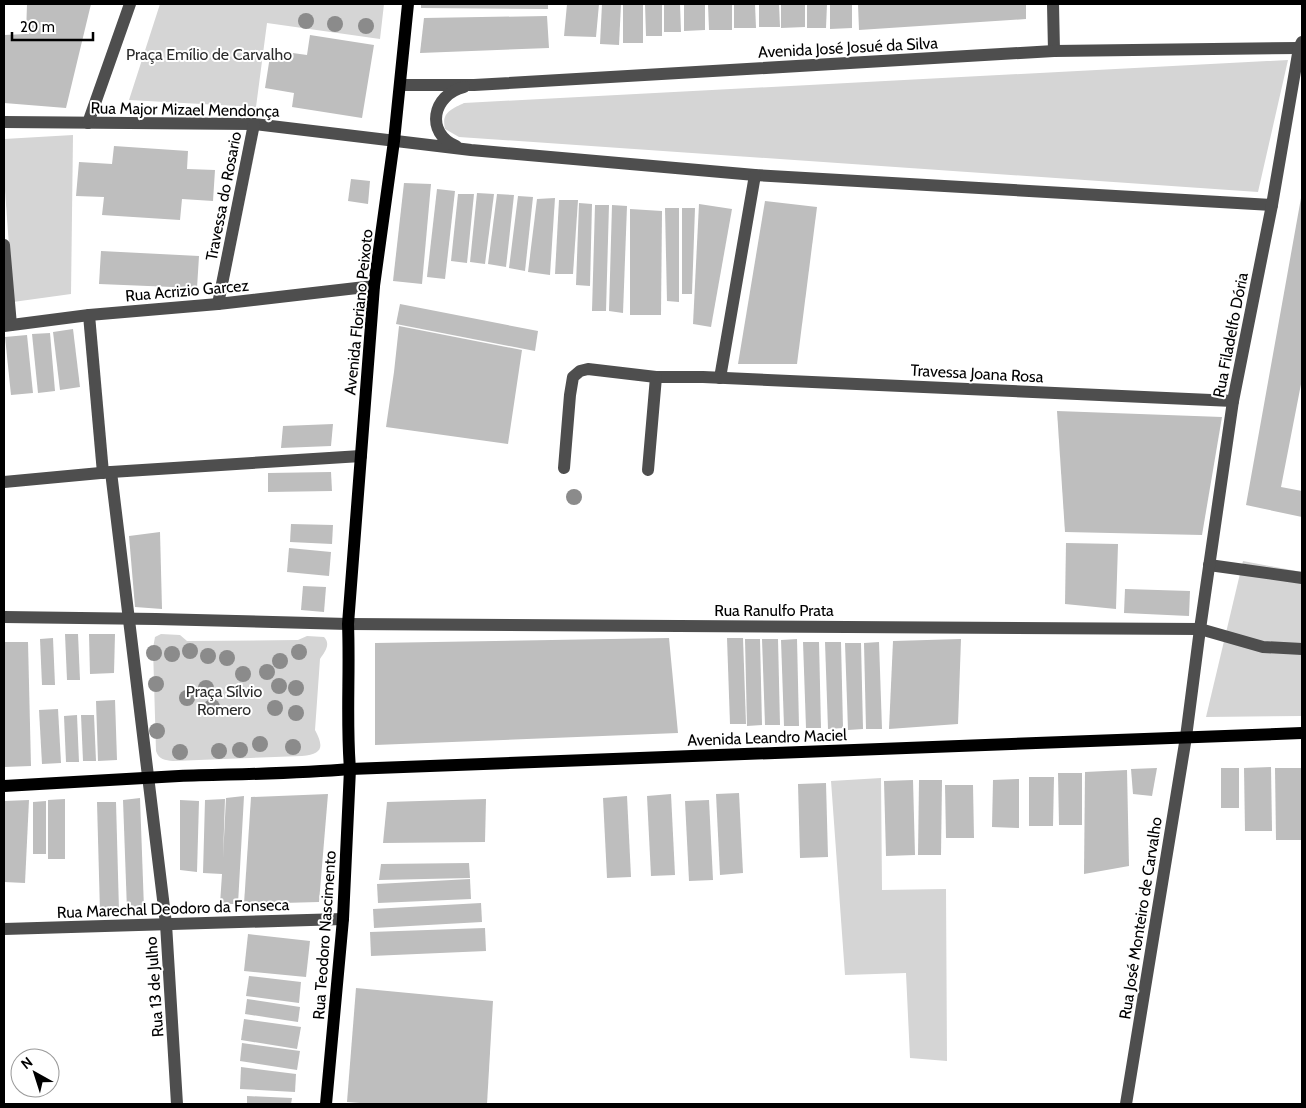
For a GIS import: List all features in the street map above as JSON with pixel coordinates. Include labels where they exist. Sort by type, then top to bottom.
[{"type":"main road","name":"Avenida Floriano Peixoto","points":[[348,624],[374,286],[394,141],[408,4]]},
{"type":"main road","points":[[4,786],[350,769],[348,745],[348,624]]},
{"type":"main road","name":"Avenida Leandro Maciel","points":[[350,769],[1302,734]]},
{"type":"main road","name":"Rua Teodoro Nascimento","points":[[326,1104],[343,919],[350,769]]},
{"type":"street","points":[[88,123],[130,4]]},
{"type":"street","points":[[1053,4],[1054,51]]},
{"type":"street","name":"Avenida José Josué da Silva","points":[[400,85],[474,85],[1054,51],[1301,45]]},
{"type":"street","name":"Rua Filadelfo Dória","points":[[1200,630],[1233,401],[1272,205],[1301,45]]},
{"type":"street","points":[[471,150],[447,142],[438,129],[436,121],[443,99],[456,89],[474,85]]},
{"type":"street","name":"Rua Major Mizael Mendonça","points":[[4,122],[254,124],[394,141]]},
{"type":"street","name":"Travessa do Rosario","points":[[218,304],[254,124]]},
{"type":"street","points":[[394,141],[471,150],[755,175],[1272,205]]},
{"type":"street","points":[[720,378],[755,175]]},
{"type":"street","points":[[4,245],[7,325]]},
{"type":"street","name":"Rua Acrizio Garcez","points":[[7,325],[374,286]]},
{"type":"street","points":[[89,315],[107,472],[130,619],[149,778]]},
{"type":"street","name":"Travessa Joana Rosa","points":[[564,468],[573,377],[580,371],[588,370],[656,377],[703,377],[1233,401]]},
{"type":"street","points":[[648,470],[656,377]]},
{"type":"street","points":[[4,482],[107,472],[361,456]]},
{"type":"street","points":[[1209,565],[1302,578]]},
{"type":"street","points":[[4,617],[348,624]]},
{"type":"street","name":"Rua Ranulfo Prata","points":[[348,624],[1200,630],[1263,647],[1302,649]]},
{"type":"street","name":"Rua José Monteiro de Carvalho","points":[[1126,1104],[1186,737],[1200,630]]},
{"type":"street","name":"Rua 13 de Julho","points":[[149,778],[166,924],[177,1104]]},
{"type":"street","name":"Rua Marechal Deodoro da Fonseca","points":[[4,929],[343,919]]},
{"type":"green space","name":"Praça Emílio de Carvalho","points":[[160,4],[384,4],[380,39],[267,23],[256,107],[129,100]]},
{"type":"green space","points":[[1288,60],[1258,192],[459,137],[445,129],[444,123],[448,112],[464,103]]},
{"type":"green space","points":[[73,135],[71,294],[13,302],[4,176],[4,139]]},
{"type":"green space","points":[[1243,561],[1302,572],[1302,716],[1206,717]]},
{"type":"green space","name":"Praça Sílvio Romero","points":[[161,634],[180,635],[187,641],[298,640],[307,636],[324,637],[327,645],[320,659],[315,730],[320,741],[320,749],[309,755],[302,756],[173,761],[161,758],[156,751],[153,648],[155,637]]},
{"type":"green space","points":[[881,778],[882,890],[946,889],[947,1061],[910,1058],[906,973],[845,975],[831,781]]},
{"type":"building","points":[[27,4],[91,4],[66,108],[4,103],[4,35],[26,34]]},
{"type":"building","points":[[421,4],[548,4],[548,9],[421,8]]},
{"type":"building","points":[[567,4],[599,4],[596,37],[564,36]]},
{"type":"building","points":[[602,4],[621,4],[619,45],[600,44]]},
{"type":"building","points":[[623,4],[643,4],[643,43],[623,43]]},
{"type":"building","points":[[645,4],[662,4],[662,36],[646,36]]},
{"type":"building","points":[[664,4],[680,4],[681,32],[664,32]]},
{"type":"building","points":[[684,4],[705,4],[705,30],[684,31]]},
{"type":"building","points":[[708,4],[732,4],[732,30],[709,30]]},
{"type":"building","points":[[734,4],[755,4],[756,28],[734,28]]},
{"type":"building","points":[[759,4],[779,4],[780,27],[759,27]]},
{"type":"building","points":[[781,4],[805,4],[805,27],[781,28]]},
{"type":"building","points":[[807,4],[827,4],[826,28],[807,28]]},
{"type":"building","points":[[830,4],[852,4],[852,28],[830,29]]},
{"type":"building","points":[[858,4],[1026,4],[1026,19],[859,30]]},
{"type":"building","points":[[547,16],[549,48],[420,53],[424,18]]},
{"type":"building","points":[[310,35],[374,45],[362,118],[292,107],[294,93],[265,88],[271,50],[307,55]]},
{"type":"building","points":[[114,146],[188,151],[187,169],[215,170],[213,201],[182,199],[180,220],[102,215],[104,197],[76,196],[79,162],[112,164]]},
{"type":"building","points":[[351,179],[370,181],[368,204],[348,201]]},
{"type":"building","points":[[404,183],[431,184],[422,284],[393,281]]},
{"type":"building","points":[[437,189],[455,191],[445,279],[427,277]]},
{"type":"building","points":[[477,193],[494,194],[485,264],[470,262]]},
{"type":"building","points":[[458,194],[474,194],[467,263],[451,261]]},
{"type":"building","points":[[497,194],[514,195],[506,267],[488,264]]},
{"type":"building","points":[[518,196],[533,197],[525,271],[509,268]]},
{"type":"building","points":[[555,198],[550,275],[528,272],[537,199]]},
{"type":"building","points":[[1301,198],[1302,379],[1281,487],[1302,491],[1302,517],[1246,505]]},
{"type":"building","points":[[559,200],[578,200],[573,274],[555,274]]},
{"type":"building","points":[[765,201],[817,207],[797,364],[738,364]]},
{"type":"building","points":[[579,203],[592,204],[590,286],[576,285]]},
{"type":"building","points":[[699,204],[732,209],[711,327],[693,324]]},
{"type":"building","points":[[595,205],[609,205],[606,311],[592,311]]},
{"type":"building","points":[[612,205],[627,206],[623,313],[609,311]]},
{"type":"building","points":[[665,208],[679,208],[679,302],[667,301]]},
{"type":"building","points":[[682,208],[695,208],[692,294],[682,294]]},
{"type":"building","points":[[630,209],[662,211],[661,315],[630,315]]},
{"type":"building","points":[[101,251],[199,256],[197,288],[99,284]]},
{"type":"building","points":[[400,304],[538,331],[535,351],[396,324]]},
{"type":"building","points":[[399,326],[522,350],[508,444],[386,427]]},
{"type":"building","points":[[73,329],[80,387],[60,390],[53,332]]},
{"type":"building","points":[[50,333],[55,391],[38,393],[32,334]]},
{"type":"building","points":[[27,335],[33,393],[11,395],[5,337]]},
{"type":"building","points":[[1057,411],[1222,417],[1202,535],[1065,532]]},
{"type":"building","points":[[333,424],[331,446],[281,448],[283,426]]},
{"type":"building","points":[[331,472],[332,491],[268,492],[268,473]]},
{"type":"building","points":[[291,524],[333,525],[332,544],[290,542]]},
{"type":"building","points":[[160,532],[162,609],[135,607],[129,536]]},
{"type":"building","points":[[1066,543],[1118,544],[1116,609],[1065,604]]},
{"type":"building","points":[[289,548],[331,552],[329,576],[287,572]]},
{"type":"building","points":[[303,586],[326,587],[324,612],[301,610]]},
{"type":"building","points":[[1125,589],[1190,591],[1189,616],[1124,613]]},
{"type":"building","points":[[65,634],[78,634],[80,680],[67,680]]},
{"type":"building","points":[[89,634],[115,634],[114,673],[90,674]]},
{"type":"building","points":[[53,638],[55,685],[42,685],[40,639]]},
{"type":"building","points":[[669,638],[678,733],[375,745],[375,643]]},
{"type":"building","points":[[727,638],[743,638],[746,724],[730,724]]},
{"type":"building","points":[[745,639],[760,639],[762,725],[747,726]]},
{"type":"building","points":[[762,639],[778,639],[780,725],[765,725]]},
{"type":"building","points":[[797,639],[799,726],[784,726],[781,640]]},
{"type":"building","points":[[961,639],[958,724],[889,729],[893,641]]},
{"type":"building","points":[[4,642],[28,642],[31,766],[4,767]]},
{"type":"building","points":[[803,642],[819,642],[821,728],[806,728]]},
{"type":"building","points":[[825,642],[841,642],[843,728],[828,729]]},
{"type":"building","points":[[879,642],[882,729],[866,729],[864,643]]},
{"type":"building","points":[[845,643],[861,643],[863,729],[848,730]]},
{"type":"building","points":[[115,700],[117,760],[98,761],[96,701]]},
{"type":"building","points":[[58,709],[61,763],[42,764],[39,710]]},
{"type":"building","points":[[77,715],[79,762],[66,762],[64,716]]},
{"type":"building","points":[[81,715],[94,715],[96,761],[83,761]]},
{"type":"building","points":[[1271,767],[1272,831],[1245,831],[1244,768]]},
{"type":"building","points":[[1157,768],[1152,796],[1133,794],[1131,769]]},
{"type":"building","points":[[1221,768],[1239,768],[1239,808],[1221,808]]},
{"type":"building","points":[[1275,768],[1302,768],[1302,840],[1276,840]]},
{"type":"building","points":[[1127,770],[1129,866],[1084,874],[1085,772]]},
{"type":"building","points":[[1058,773],[1082,773],[1082,825],[1059,825]]},
{"type":"building","points":[[1029,777],[1054,777],[1053,826],[1029,826]]},
{"type":"building","points":[[1019,779],[1019,828],[992,827],[993,780]]},
{"type":"building","points":[[913,780],[915,855],[886,856],[884,781]]},
{"type":"building","points":[[919,780],[942,780],[941,855],[918,855]]},
{"type":"building","points":[[826,783],[828,857],[800,858],[798,784]]},
{"type":"building","points":[[945,785],[973,785],[974,838],[946,838]]},
{"type":"building","points":[[739,793],[743,873],[720,875],[716,794]]},
{"type":"building","points":[[328,794],[319,902],[244,904],[251,797]]},
{"type":"building","points":[[671,794],[675,875],[651,876],[647,796]]},
{"type":"building","points":[[244,796],[238,904],[220,904],[222,874],[203,873],[205,800],[225,799],[223,858],[226,798]]},
{"type":"building","points":[[627,796],[631,877],[607,878],[603,798]]},
{"type":"building","points":[[140,798],[144,909],[127,910],[123,800]]},
{"type":"building","points":[[65,799],[65,859],[48,859],[48,800]]},
{"type":"building","points":[[486,799],[485,842],[383,843],[387,802]]},
{"type":"building","points":[[29,800],[25,883],[4,882],[4,801]]},
{"type":"building","points":[[180,800],[199,801],[197,872],[180,870]]},
{"type":"building","points":[[709,800],[713,880],[689,881],[685,801]]},
{"type":"building","points":[[46,801],[46,854],[33,854],[33,802]]},
{"type":"building","points":[[97,802],[116,802],[119,911],[100,912]]},
{"type":"building","points":[[469,863],[470,878],[379,880],[381,864]]},
{"type":"building","points":[[470,879],[471,899],[378,903],[377,884]]},
{"type":"building","points":[[481,903],[482,922],[374,928],[373,909]]},
{"type":"building","points":[[485,928],[486,951],[371,956],[370,932]]},
{"type":"building","points":[[248,934],[310,941],[306,977],[244,971]]},
{"type":"building","points":[[249,976],[301,982],[299,1003],[246,996]]},
{"type":"building","points":[[356,988],[493,1001],[487,1104],[373,1104],[347,1102]]},
{"type":"building","points":[[247,999],[300,1007],[298,1022],[245,1014]]},
{"type":"building","points":[[244,1019],[301,1027],[297,1049],[241,1040]]},
{"type":"building","points":[[242,1043],[300,1051],[297,1070],[240,1061]]},
{"type":"building","points":[[241,1067],[296,1074],[295,1092],[240,1089]]},
{"type":"building","points":[[247,1096],[292,1098],[291,1104],[247,1104]]}]
